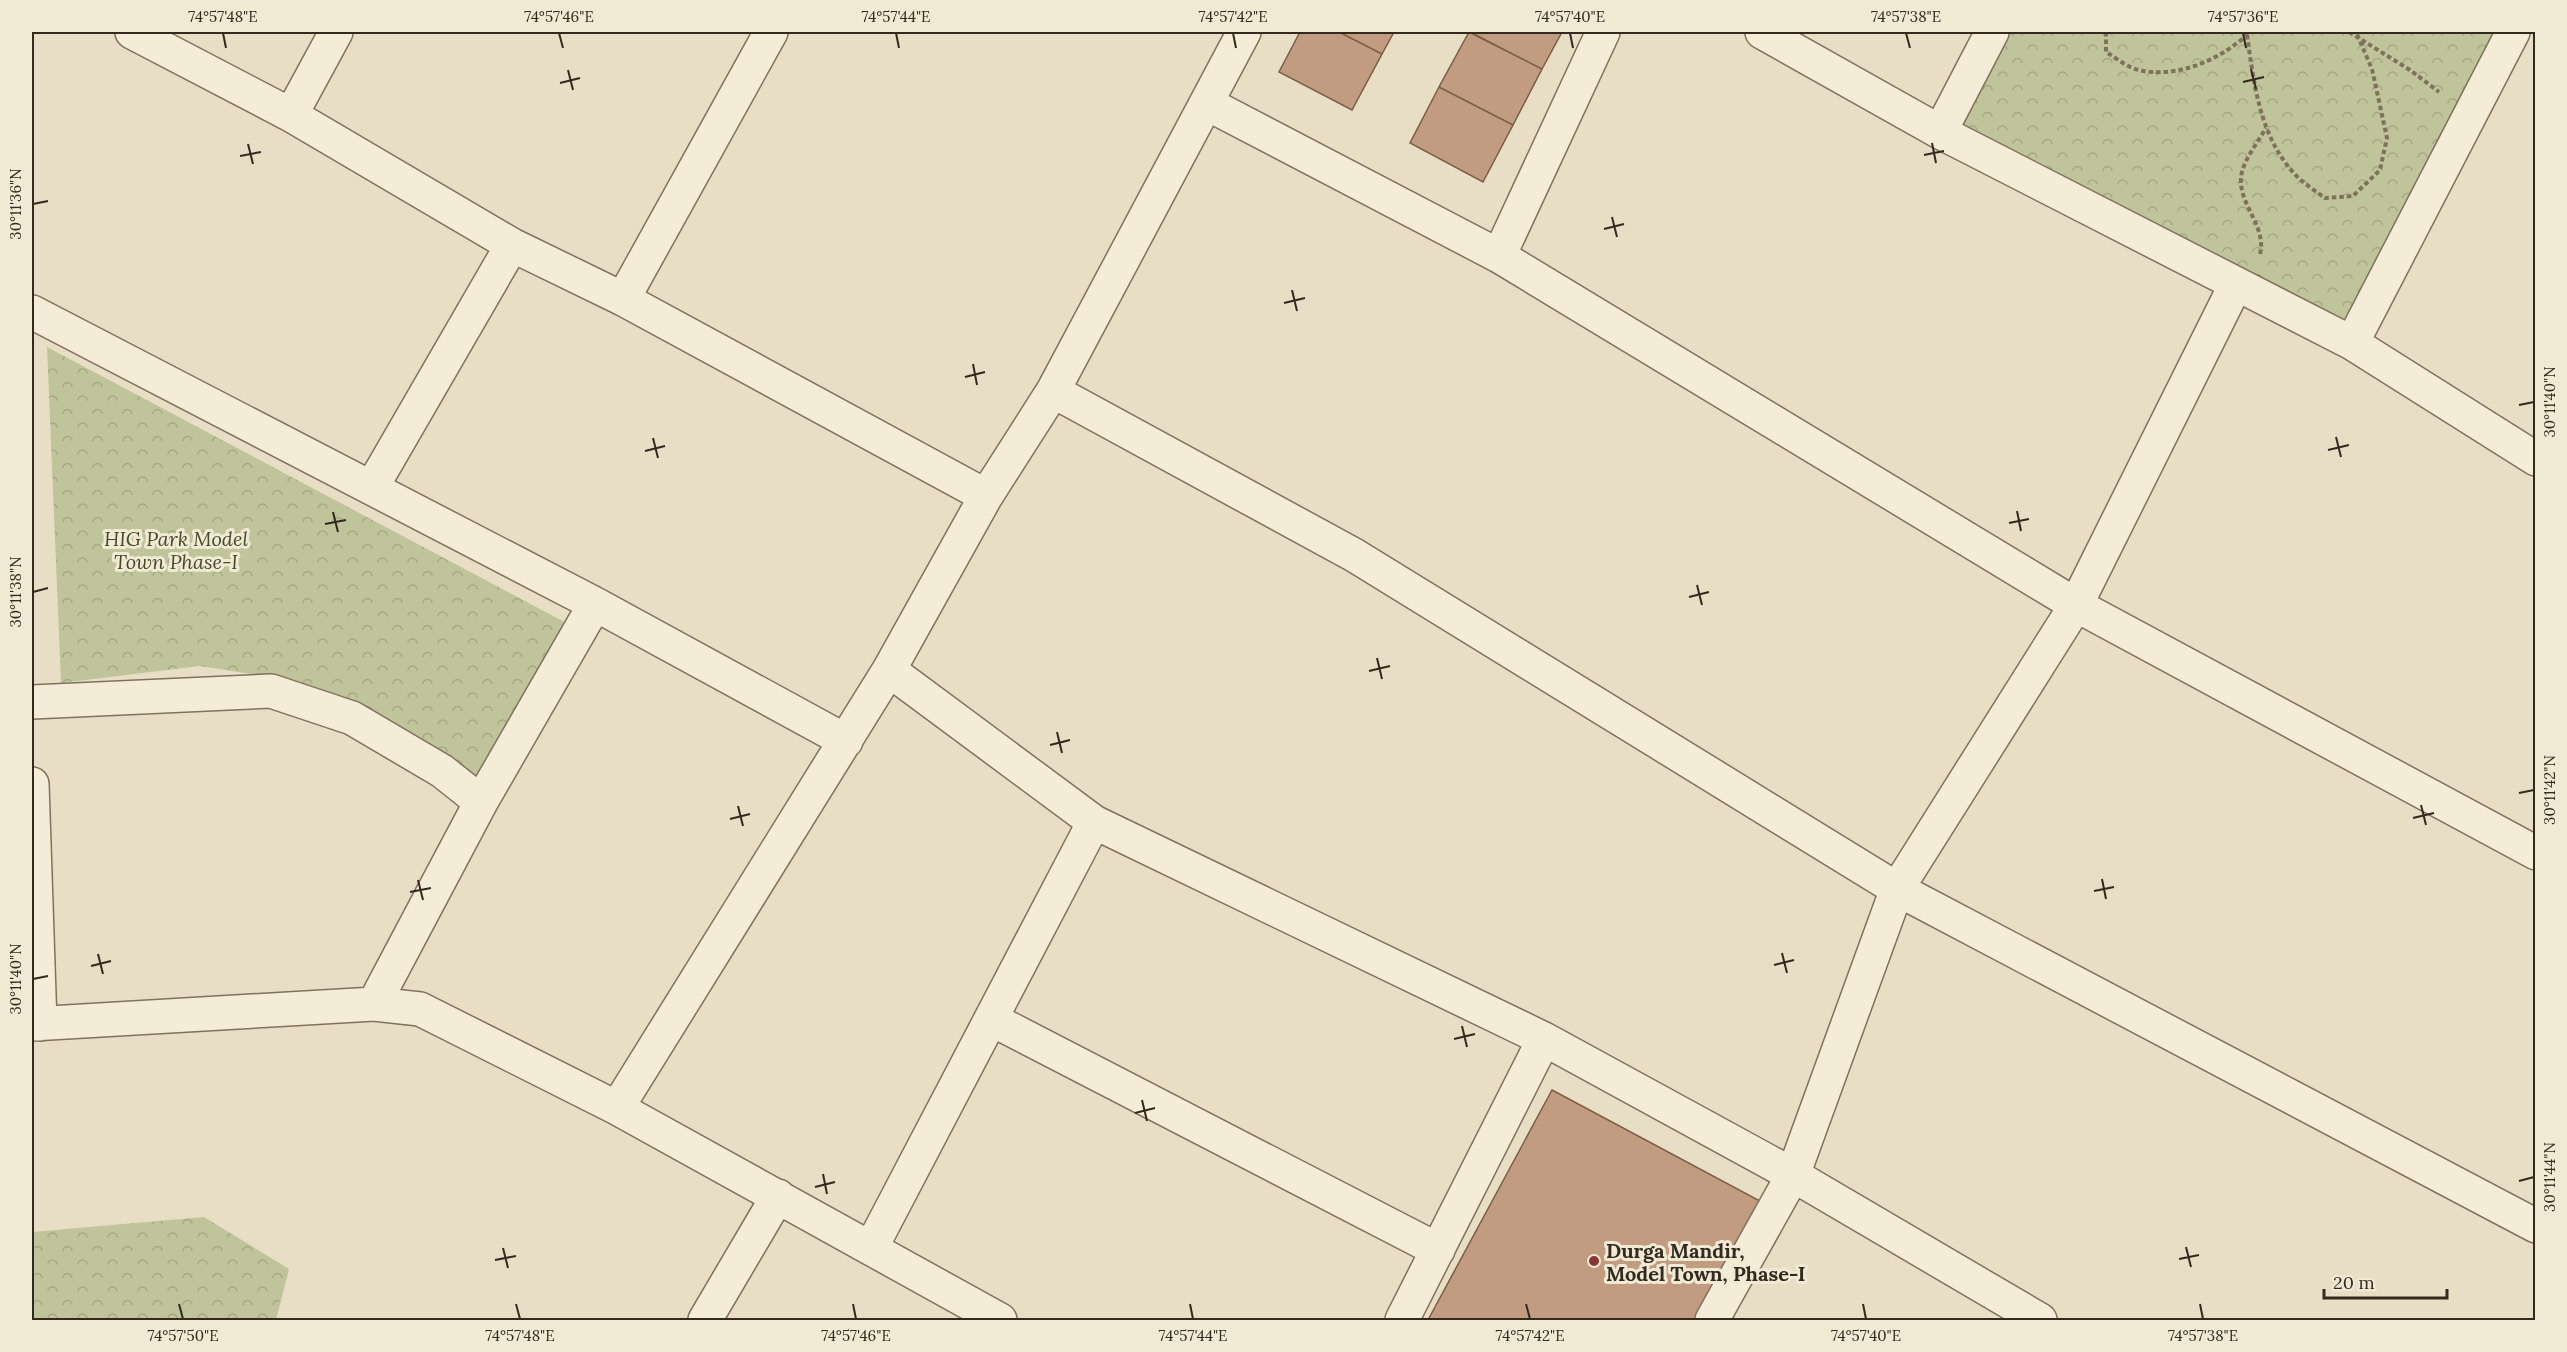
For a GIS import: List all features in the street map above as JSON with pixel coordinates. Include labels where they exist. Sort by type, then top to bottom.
[{"type":"street","points":[[132,32],[291,115],[512,245],[623,299],[986,496]]},
{"type":"street","points":[[291,115],[336,32]]},
{"type":"street","points":[[623,299],[771,32]]},
{"type":"street","points":[[617,1108],[846,741],[889,670],[986,496],[1053,391],[1208,104],[1244,32]]},
{"type":"street","points":[[1499,255],[1603,32]]},
{"type":"street","points":[[1762,32],[1940,132],[2352,343],[2535,459]]},
{"type":"street","points":[[1940,132],[1992,32]]},
{"type":"street","points":[[2352,343],[2513,32]]},
{"type":"street","points":[[1208,104],[1499,255],[2076,605],[2535,853]]},
{"type":"street","points":[[372,487],[512,245]]},
{"type":"street","points":[[1712,1320],[1793,1175],[1898,889],[2076,605],[2240,286]]},
{"type":"street","points":[[32,312],[595,604],[846,741]]},
{"type":"street","points":[[1053,391],[1354,555],[1898,889],[2535,1226]]},
{"type":"street","points":[[374,1004],[481,802],[595,604]]},
{"type":"street","points":[[889,670],[1094,822],[1544,1039],[1793,1175],[2040,1320]]},
{"type":"street","points":[[32,702],[271,691],[352,718],[442,771],[481,802]]},
{"type":"street","points":[[32,784],[36,1024],[374,1004],[420,1009],[617,1108],[1000,1320]]},
{"type":"street","points":[[871,1248],[1094,822]]},
{"type":"street","points":[[991,1019],[1438,1250]]},
{"type":"street","points":[[1402,1320],[1544,1039]]},
{"type":"street","points":[[705,1320],[778,1197]]},
{"type":"path","points":[[2106,32],[2106,52],[2136,70],[2167,74],[2216,58],[2249,33],[2259,107],[2272,144],[2293,173],[2325,198],[2353,196],[2379,170],[2387,138],[2372,69],[2356,32]]},
{"type":"path","points":[[2349,32],[2410,70],[2444,96],[2466,121]]},
{"type":"path","points":[[2240,286],[2257,266],[2262,247],[2256,224],[2243,200],[2240,177],[2266,127]]},
{"type":"green space","points":[[1992,32],[2513,32],[2352,343],[1940,132]]},
{"type":"green space","name":"HIG Park Model Town Phase-I","points":[[47,347],[570,625],[478,781],[301,682],[200,666],[61,683]]},
{"type":"green space","points":[[204,1217],[289,1269],[276,1320],[32,1320],[32,1232]]},
{"type":"building","points":[[1300,32],[1339,32],[1382,54],[1352,110],[1279,72]]},
{"type":"building","points":[[1339,32],[1394,32],[1382,54]]},
{"type":"building","points":[[1469,32],[1542,69],[1513,125],[1439,87]]},
{"type":"building","points":[[1470,32],[1562,32],[1542,69]]},
{"type":"building","points":[[1439,87],[1513,125],[1483,182],[1410,143]]},
{"type":"building","name":"Durga Mandir, Model Town, Phase-I","points":[[1552,1090],[1760,1201],[1696,1320],[1428,1320]]},
{"type":"place","name":"Durga Mandir, Model Town, Phase-I","points":[[1594,1261]]}]
